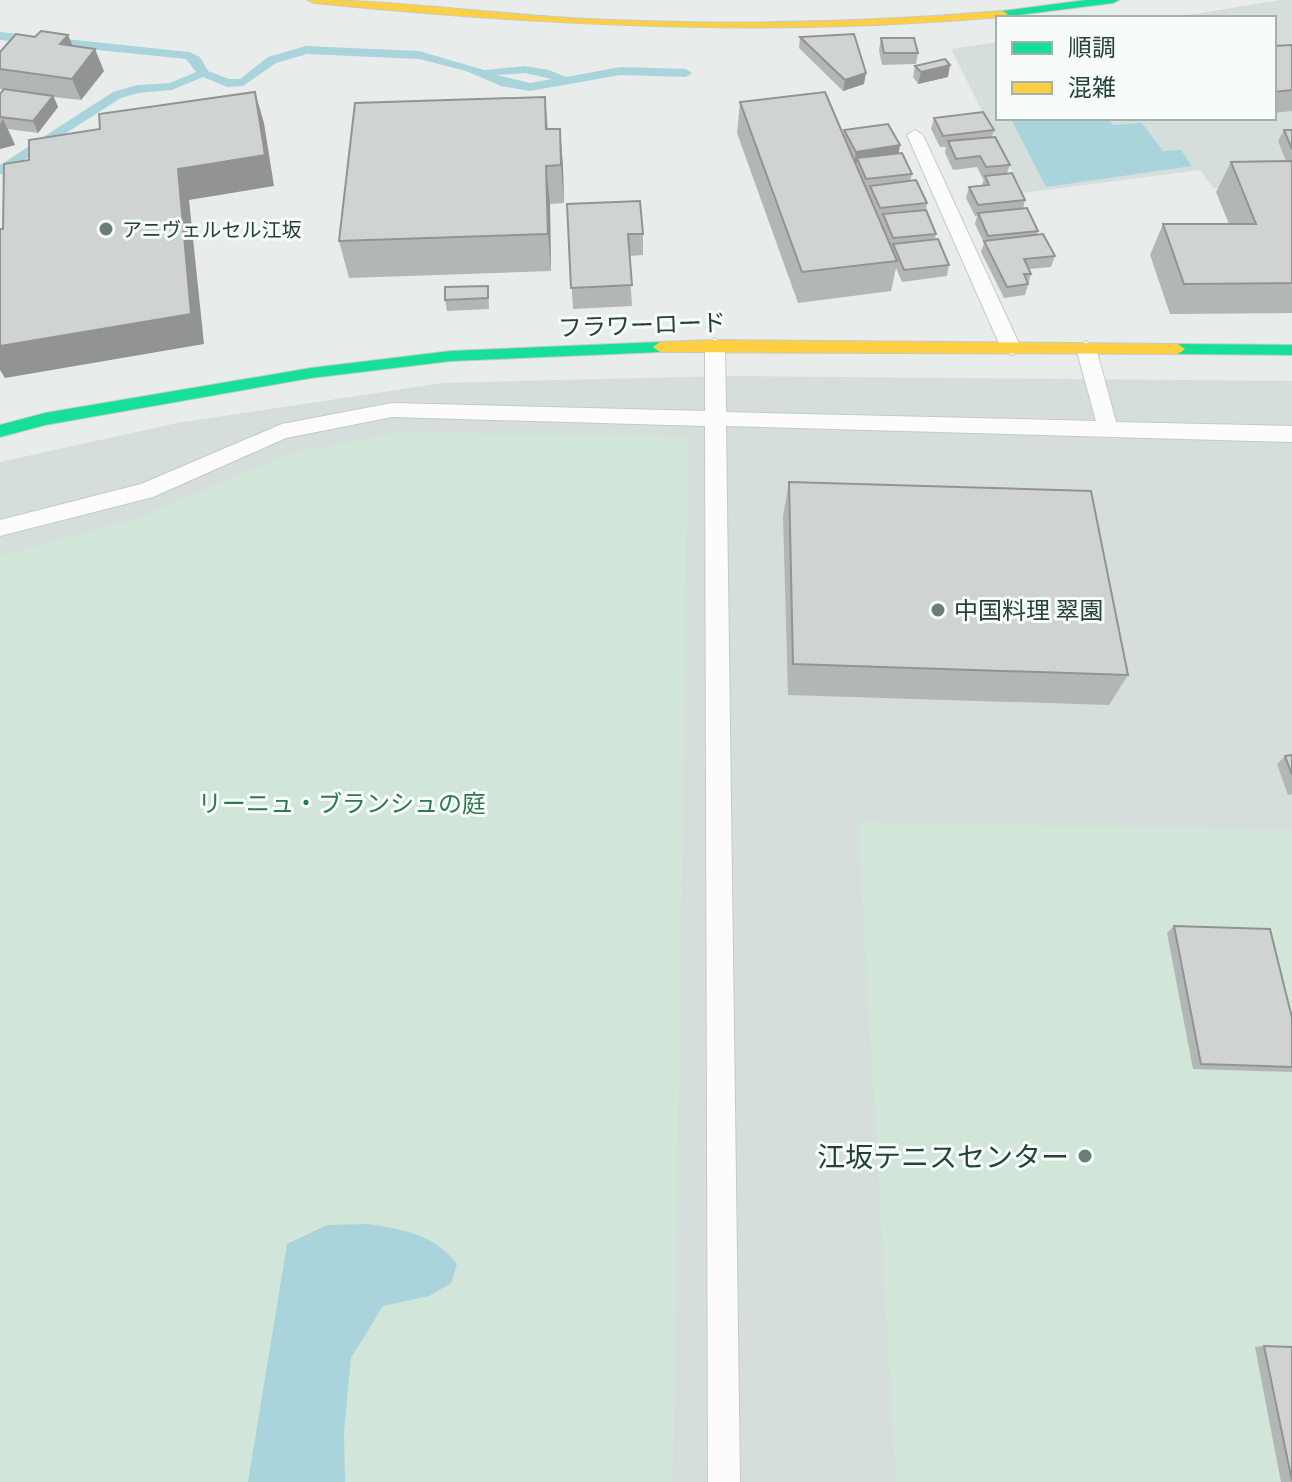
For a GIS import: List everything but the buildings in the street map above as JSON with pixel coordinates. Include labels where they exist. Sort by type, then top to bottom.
[{"type":"street","points":[[314,0],[439,14],[581,23],[761,25],[986,16],[1113,0]]},
{"type":"street","name":"フラワーロード","points":[[0,431],[45,419],[311,373],[451,356],[715,345],[1292,350]]},
{"type":"lane","points":[[915,135],[1011,348]]},
{"type":"lane","points":[[715,345],[724,1482]]},
{"type":"lane","points":[[1086,348],[1108,429]]},
{"type":"lane","points":[[0,528],[146,491],[282,431],[392,410],[1292,434]]},
{"type":"shaded area","points":[[1292,0],[1292,186],[1213,188],[1200,170],[1023,193],[951,49],[996,42],[996,120],[1276,120],[1276,16],[1182,16]]},
{"type":"shaded area","points":[[723,376],[1292,381],[1292,1482],[0,1482],[0,462],[177,423],[442,383]]},
{"type":"green space","name":"リーニュ・ブランシュの庭","points":[[401,432],[688,437],[673,1482],[0,1482],[0,556],[138,518],[290,453]]},
{"type":"green space","name":"江坂テニスセンター","points":[[858,822],[1292,830],[1292,1482],[896,1482]]},
{"type":"water","points":[[1012,120],[1109,120],[1113,125],[1142,123],[1163,151],[1181,150],[1192,166],[1046,187]]},
{"type":"water","points":[[368,1224],[406,1231],[439,1246],[457,1264],[451,1283],[429,1296],[383,1306],[351,1358],[344,1431],[345,1482],[248,1482],[287,1244],[327,1225]]},
{"type":"waterway","points":[[0,36],[189,56],[196,60],[203,73]]},
{"type":"waterway","points":[[203,73],[227,83],[243,82],[272,60],[306,50],[419,55],[470,68],[505,83],[530,87],[620,71],[686,73]]},
{"type":"waterway","points":[[485,73],[525,69],[544,72],[563,80]]},
{"type":"waterway","points":[[0,171],[117,95],[137,89],[172,86],[203,73]]},
{"type":"traffic: fast","points":[[1002,14],[1113,0]]},
{"type":"traffic: fast","points":[[0,431],[45,419],[311,373],[451,356],[660,347]]},
{"type":"traffic: fast","points":[[1178,349],[1292,350]]},
{"type":"traffic: slow","points":[[314,0],[486,16],[658,25],[830,25],[1002,14]]},
{"type":"traffic: slow","points":[[660,347],[1178,349]]},
{"type":"place","name":"アニヴェルセル江坂","points":[[106,229]]},
{"type":"place","name":"中国料理 翠園","points":[[938,610]]},
{"type":"place","name":"江坂テニスセンター","points":[[1085,1156]]}]
